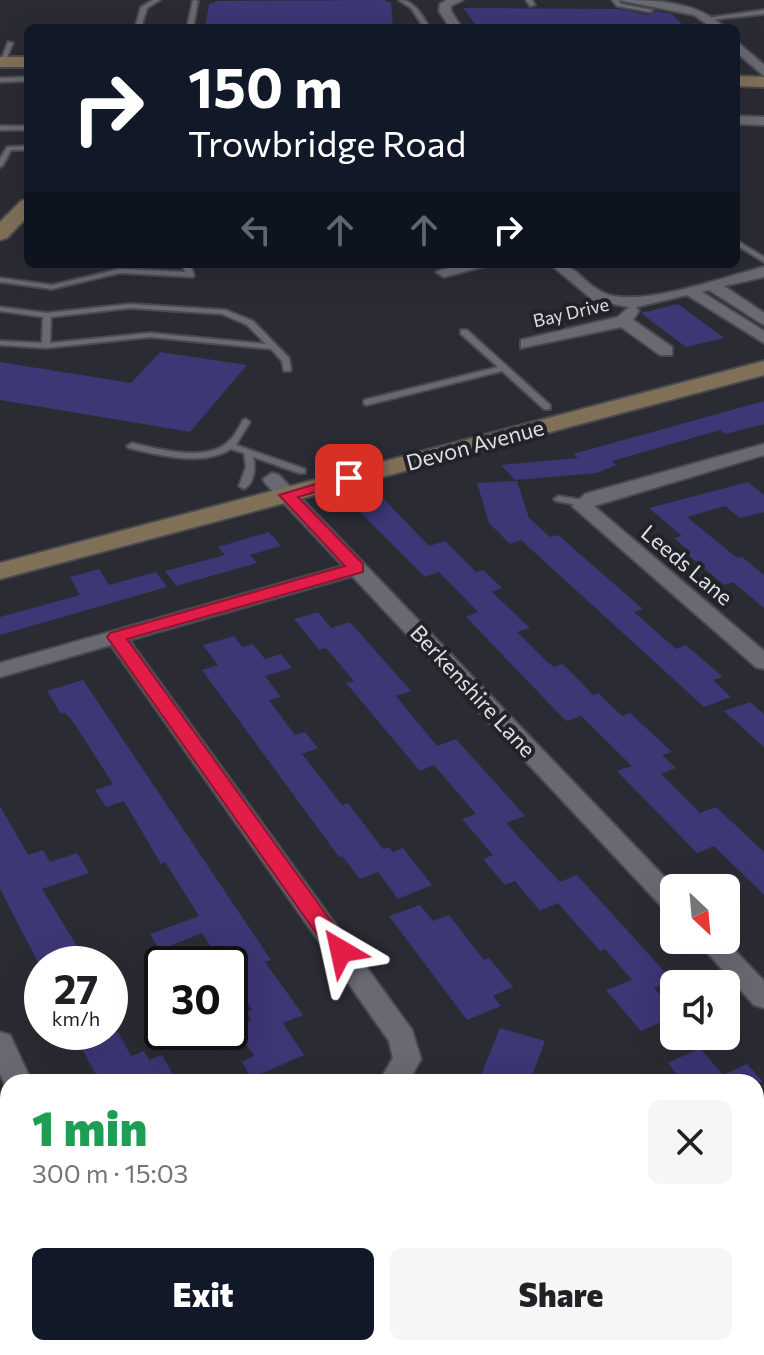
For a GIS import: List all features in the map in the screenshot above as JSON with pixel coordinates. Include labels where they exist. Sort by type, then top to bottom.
[{"type":"main road","points":[[1,62],[24,62]]},
{"type":"main road","points":[[740,81],[764,82]]},
{"type":"main road","points":[[0,234],[24,209]]},
{"type":"main road","name":"Devon Avenue","points":[[0,550],[244,486],[280,487],[302,471],[764,350]]},
{"type":"main road","name":"Devon Avenue","points":[[0,571],[280,487],[764,368]]},
{"type":"street","points":[[453,24],[445,11],[446,4],[457,0]]},
{"type":"street","points":[[619,2],[685,9],[709,18],[715,24]]},
{"type":"street","points":[[740,49],[764,72]]},
{"type":"street","points":[[740,120],[764,121]]},
{"type":"street","points":[[444,272],[464,268]]},
{"type":"street","name":"Bay Drive","points":[[563,268],[599,297],[635,303],[764,272]]},
{"type":"street","points":[[712,285],[764,320]]},
{"type":"street","points":[[689,290],[764,338]]},
{"type":"street","name":"Bay Drive","points":[[527,344],[624,321],[635,303]]},
{"type":"street","name":"Bay Drive","points":[[624,321],[666,351]]},
{"type":"street","points":[[583,503],[764,449]]},
{"type":"street","name":"Berkenshire Lane","points":[[280,487],[660,888]]},
{"type":"street","name":"Leeds Lane","points":[[583,503],[585,509],[764,662]]},
{"type":"street","points":[[0,670],[357,568]]},
{"type":"street","points":[[116,637],[402,1038],[407,1059],[398,1074]]},
{"type":"street","points":[[722,954],[764,998]]},
{"type":"street","points":[[0,1043],[14,1074]]},
{"type":"lane","points":[[139,24],[144,7],[157,0]]},
{"type":"lane","points":[[402,0],[413,7],[424,24]]},
{"type":"lane","points":[[191,24],[195,1]]},
{"type":"lane","points":[[619,2],[650,10]]},
{"type":"lane","points":[[709,18],[764,12]]},
{"type":"lane","points":[[1,62],[10,43]]},
{"type":"lane","points":[[0,80],[24,79]]},
{"type":"lane","points":[[0,128],[24,128]]},
{"type":"lane","points":[[0,148],[24,148]]},
{"type":"lane","points":[[0,165],[9,148]]},
{"type":"lane","points":[[740,245],[764,260]]},
{"type":"lane","points":[[0,280],[52,287],[120,271],[190,275],[187,268]]},
{"type":"lane","points":[[0,309],[47,315],[130,306],[223,312],[250,323],[286,360],[287,369]]},
{"type":"lane","points":[[46,346],[47,315]]},
{"type":"lane","points":[[464,332],[547,407]]},
{"type":"lane","points":[[0,343],[46,346],[105,337],[150,335],[272,347]]},
{"type":"lane","points":[[367,402],[504,368]]},
{"type":"lane","points":[[231,446],[246,422]]},
{"type":"lane","points":[[132,446],[192,455],[231,446],[302,471]]},
{"type":"lane","points":[[244,486],[251,467],[248,453]]},
{"type":"lane","points":[[559,499],[583,503]]},
{"type":"building","points":[[383,0],[391,3],[393,24],[206,24],[209,4],[218,1]]},
{"type":"building","points":[[463,8],[618,9],[649,15],[656,11],[672,14],[682,24],[475,24]]},
{"type":"building","points":[[678,304],[724,338],[686,347],[641,313]]},
{"type":"building","points":[[160,352],[247,365],[190,432],[0,400],[0,362],[131,383]]},
{"type":"building","points":[[764,401],[764,424],[725,434],[720,430],[612,461],[616,465],[597,473],[515,480],[501,465],[578,458],[573,454]]},
{"type":"building","points":[[517,481],[529,518],[550,537],[558,535],[643,609],[634,612],[676,649],[686,645],[723,677],[713,680],[731,697],[704,707],[521,540],[510,544],[489,523],[477,483]]},
{"type":"building","points":[[748,482],[764,495],[764,512],[740,518],[725,506],[687,517],[737,558],[742,557],[764,575],[764,608],[733,582],[724,585],[686,553],[690,552],[674,538],[682,536],[649,508]]},
{"type":"building","points":[[382,497],[429,546],[445,541],[476,572],[483,570],[502,588],[492,592],[530,628],[517,632],[546,661],[554,667],[563,664],[593,695],[598,693],[622,716],[630,713],[672,752],[662,755],[676,768],[661,774],[700,813],[716,807],[764,852],[764,895],[714,846],[697,853],[617,771],[632,766],[581,716],[566,721],[466,617],[478,612],[439,572],[425,577],[353,505]]},
{"type":"building","points":[[269,532],[281,546],[250,555],[257,563],[176,586],[165,571],[225,555],[218,547]]},
{"type":"building","points":[[99,569],[109,585],[156,572],[167,587],[0,635],[0,617],[80,595],[70,577]]},
{"type":"building","points":[[318,612],[331,628],[350,622],[411,691],[396,696],[437,746],[456,739],[525,816],[506,823],[560,882],[577,875],[663,970],[660,970],[660,985],[654,988],[660,995],[660,1022],[641,1031],[606,990],[632,980],[605,949],[600,951],[558,903],[540,911],[515,881],[505,885],[483,859],[493,855],[462,819],[476,814],[434,765],[420,771],[346,683],[354,681],[326,648],[319,650],[294,619]]},
{"type":"building","points":[[234,636],[242,647],[253,644],[265,659],[281,654],[292,668],[265,676],[281,697],[269,700],[295,735],[305,732],[318,748],[302,754],[342,805],[348,803],[383,849],[389,847],[393,852],[403,848],[432,885],[398,899],[378,872],[360,879],[342,856],[339,857],[202,670],[218,665],[203,645]]},
{"type":"building","points":[[83,680],[271,960],[265,962],[303,1015],[283,1023],[304,1055],[260,1074],[249,1074],[242,1062],[254,1056],[248,1047],[248,1021],[251,1020],[248,1011],[252,1010],[248,1004],[248,946],[210,946],[202,933],[170,946],[158,946],[150,934],[199,916],[165,862],[161,864],[124,801],[106,807],[95,790],[113,784],[74,723],[64,712],[61,714],[47,691]]},
{"type":"building","points":[[750,702],[764,714],[764,747],[724,711]]},
{"type":"building","points":[[0,806],[28,855],[43,850],[50,862],[77,853],[89,873],[42,889],[77,946],[30,946],[0,889]]},
{"type":"building","points":[[420,905],[433,921],[449,915],[484,960],[489,958],[513,987],[493,996],[501,1006],[467,1020],[389,916]]},
{"type":"building","points":[[500,1028],[545,1041],[533,1074],[481,1074]]},
{"type":"building","points":[[83,1050],[128,1050],[131,1056],[144,1051],[149,1060],[162,1055],[173,1074],[96,1074]]},
{"type":"building","points":[[702,1050],[722,1074],[677,1074],[668,1063]]},
{"type":"building","points":[[747,1064],[756,1074],[725,1074]]},
{"type":"route","points":[[341,951],[116,637],[357,568],[287,495],[349,478]]}]
